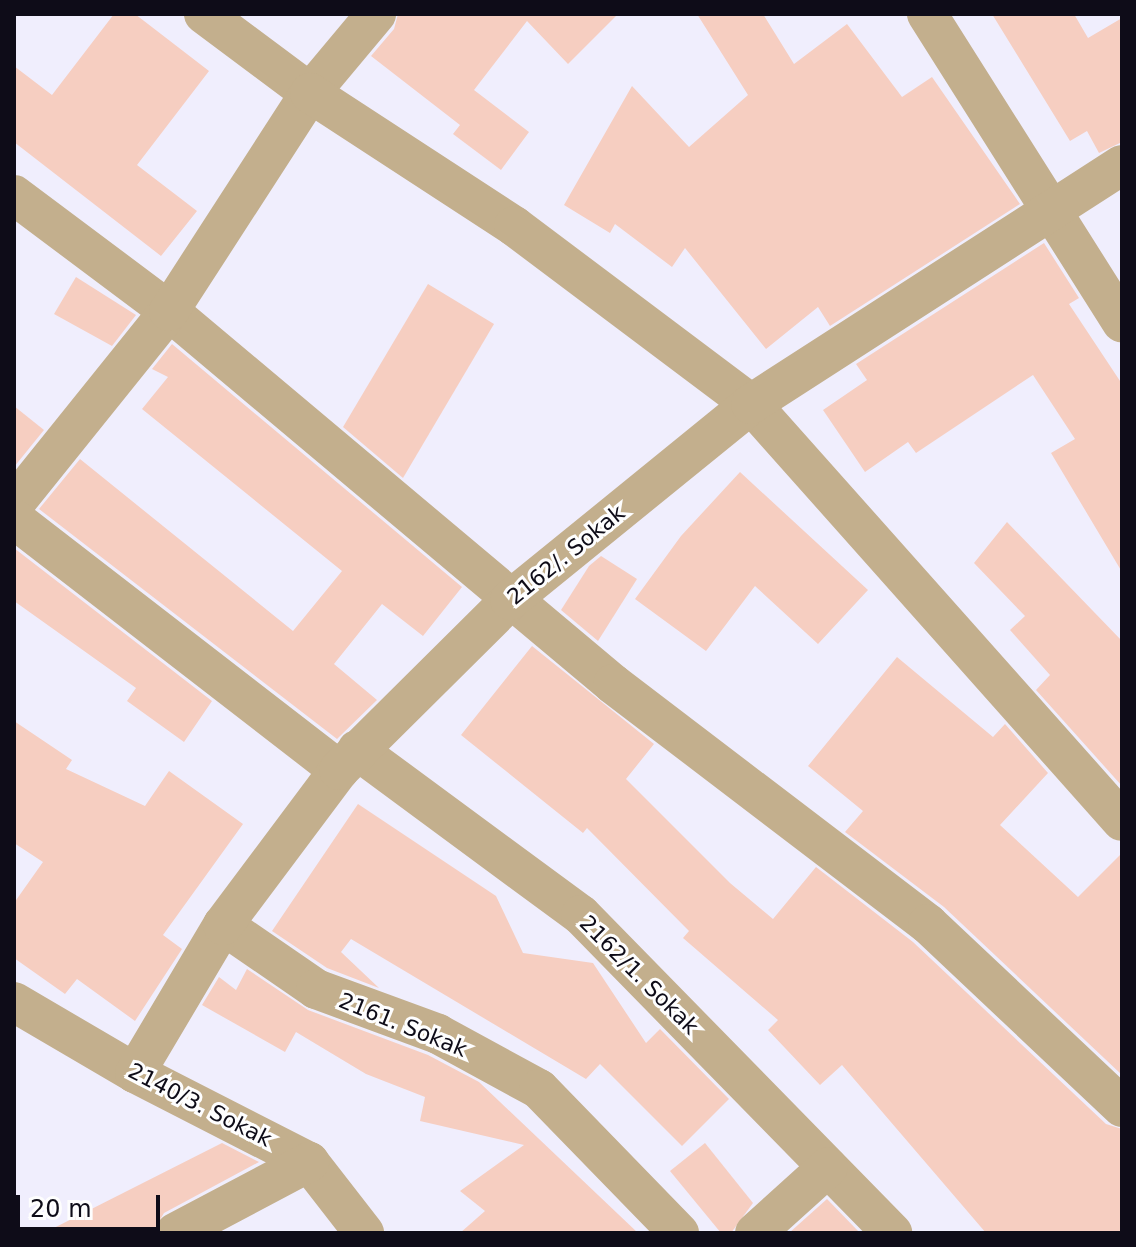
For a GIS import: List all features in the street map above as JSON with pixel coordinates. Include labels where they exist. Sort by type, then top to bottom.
[{"type":"street","points":[[204,14],[310,93],[514,226],[751,404],[1122,821]]},
{"type":"street","points":[[14,504],[169,311],[310,93],[376,14]]},
{"type":"street","points":[[927,14],[1122,323]]},
{"type":"street","name":"2162/. Sokak","points":[[135,1073],[223,925],[348,760],[510,600],[751,404],[1122,165]]},
{"type":"street","points":[[14,195],[169,311],[510,600],[928,924],[1122,1107]]},
{"type":"street","name":"2162/1. Sokak","points":[[14,519],[348,760],[581,915],[892,1233]]},
{"type":"street","name":"2161. Sokak","points":[[223,925],[316,989],[438,1034],[539,1089],[679,1233]]},
{"type":"street","name":"2140/3. Sokak","points":[[14,1002],[135,1073],[309,1162],[364,1233]]},
{"type":"street","points":[[175,1233],[309,1162]]},
{"type":"street","points":[[755,1233],[828,1167]]},
{"type":"building","points":[[114,14],[135,14],[209,71],[137,165],[197,211],[161,256],[14,142],[14,66],[52,95]]},
{"type":"building","points":[[398,14],[618,14],[568,64],[527,21],[474,90],[529,132],[501,170],[453,134],[460,125],[371,56],[394,29]]},
{"type":"building","points":[[697,14],[763,14],[794,64],[847,24],[902,97],[932,77],[1020,204],[830,326],[818,307],[766,349],[685,248],[672,267],[615,224],[610,233],[564,205],[632,86],[689,147],[748,95]]},
{"type":"building","points":[[992,14],[1074,14],[1088,38],[1122,18],[1122,142],[1099,153],[1087,131],[1070,141]]},
{"type":"building","points":[[1044,243],[1079,298],[1069,304],[1122,384],[1122,572],[1051,453],[1075,439],[1033,375],[916,453],[908,442],[865,472],[823,410],[867,380],[856,364]]},
{"type":"building","points":[[76,277],[136,315],[112,346],[54,314]]},
{"type":"building","points":[[428,284],[494,324],[403,478],[343,427]]},
{"type":"building","points":[[172,344],[462,587],[423,636],[382,604],[334,664],[377,700],[337,739],[39,509],[80,459],[293,631],[342,571],[142,409],[168,377],[152,369]]},
{"type":"building","points":[[14,406],[44,430],[14,467]]},
{"type":"building","points":[[740,472],[868,590],[818,644],[755,586],[706,651],[635,599],[681,536]]},
{"type":"building","points":[[1007,522],[1122,641],[1122,786],[1036,690],[1050,675],[1010,630],[1025,616],[974,563]]},
{"type":"building","points":[[14,548],[212,701],[184,742],[127,701],[136,688],[14,601]]},
{"type":"building","points":[[601,556],[637,579],[598,641],[561,610],[589,566]]},
{"type":"building","points":[[532,646],[654,744],[626,779],[730,883],[773,919],[816,867],[913,942],[1106,1124],[1122,1129],[1122,1233],[986,1233],[842,1065],[820,1085],[768,1030],[778,1020],[683,938],[689,931],[587,828],[583,833],[461,735]]},
{"type":"building","points":[[897,657],[993,737],[1005,724],[1048,773],[1000,825],[1078,897],[1122,853],[1122,1075],[944,907],[845,832],[863,811],[808,766]]},
{"type":"building","points":[[14,721],[72,760],[66,769],[145,806],[169,771],[243,824],[163,935],[182,949],[135,1021],[77,979],[65,994],[14,958],[14,903],[43,862],[14,843]]},
{"type":"building","points":[[358,804],[496,896],[523,953],[593,963],[646,1043],[660,1029],[729,1099],[682,1146],[600,1064],[586,1079],[351,939],[341,952],[379,988],[327,968],[272,931]]},
{"type":"building","points":[[247,969],[308,1010],[428,1055],[479,1082],[638,1233],[460,1233],[485,1211],[460,1191],[524,1145],[420,1121],[425,1097],[366,1074],[296,1032],[285,1052],[202,1005],[219,977],[236,990]]},
{"type":"building","points":[[222,1143],[259,1162],[164,1213],[152,1233],[44,1233]]},
{"type":"building","points":[[705,1143],[753,1203],[731,1233],[721,1233],[670,1171]]},
{"type":"building","points":[[827,1199],[860,1233],[789,1233]]}]
